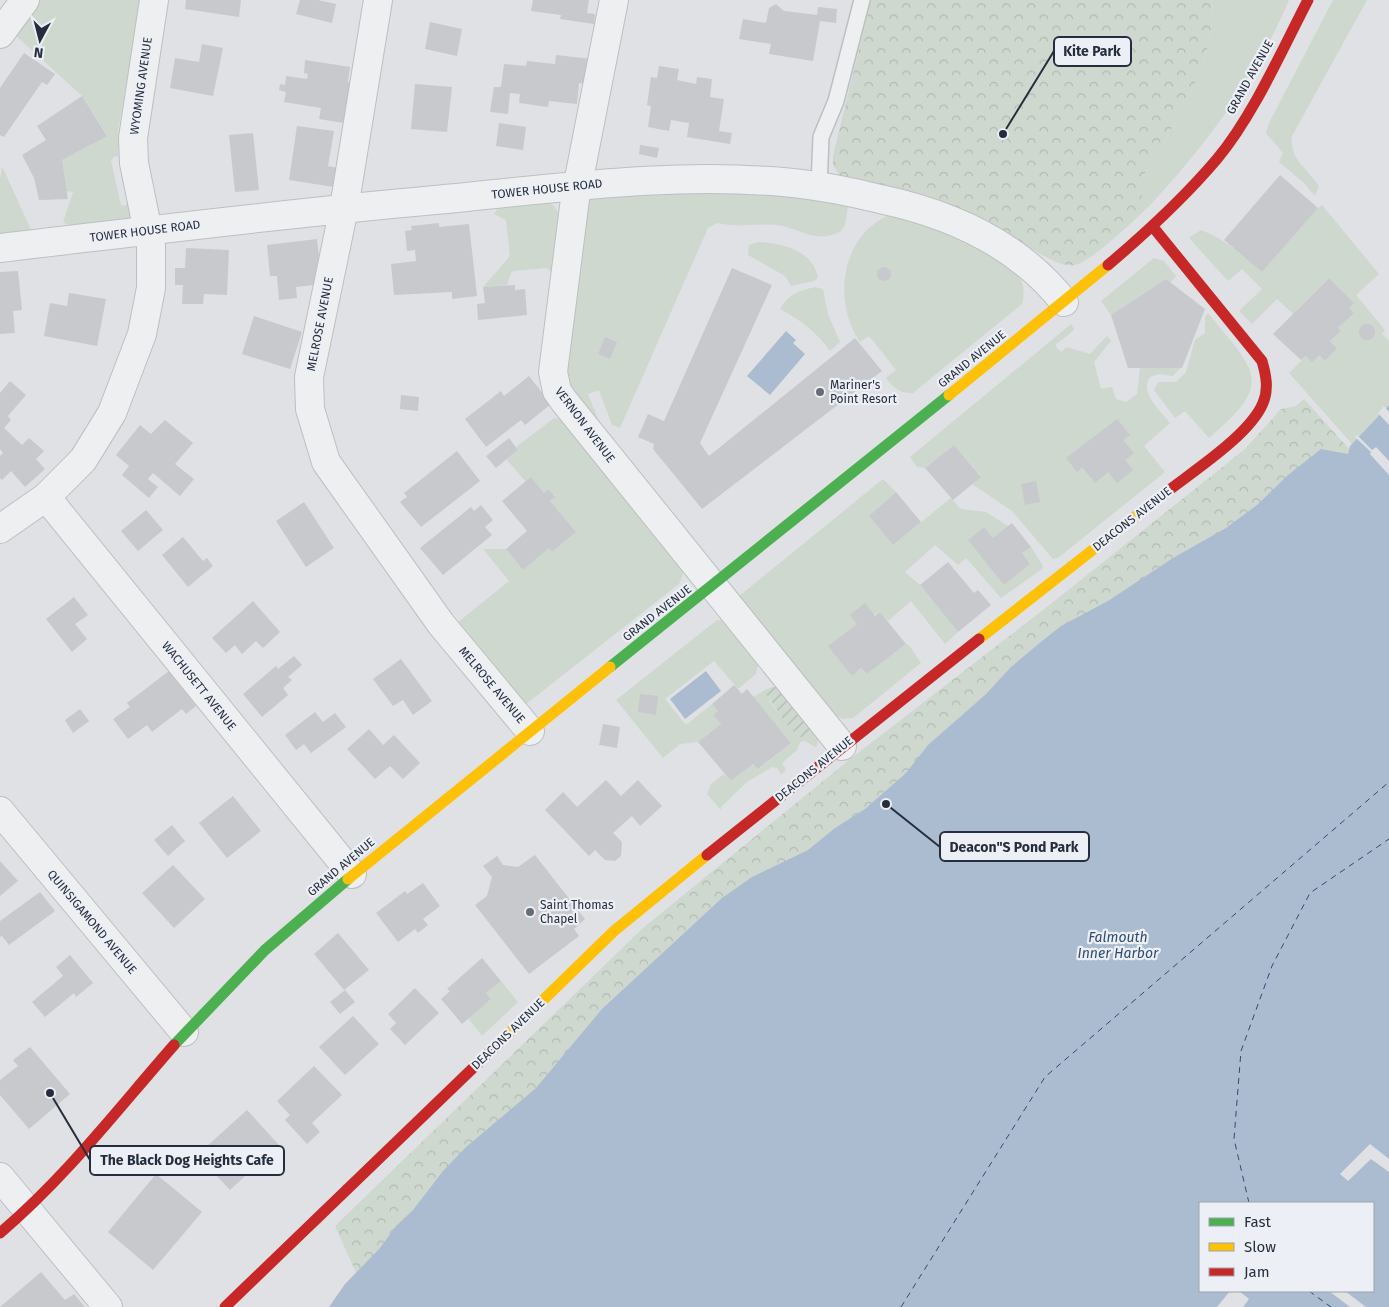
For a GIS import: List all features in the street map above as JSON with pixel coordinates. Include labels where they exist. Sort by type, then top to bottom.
[{"type":"main road","name":"GRAND AVENUE","points":[[0,1233],[28,1212],[71,1168],[184,1032],[255,958],[352,874],[713,586],[1064,302],[1153,227],[1218,158],[1236,132],[1250,110],[1308,0]]},
{"type":"main road","name":"DEACONS AVENUE","points":[[225,1307],[614,931],[842,746],[1221,450],[1260,412],[1268,388],[1268,376],[1262,361],[1153,227]]},
{"type":"street","points":[[0,34],[25,0]]},
{"type":"street","name":"WYOMING AVENUE","points":[[0,529],[46,497],[83,460],[112,413],[142,334],[152,288],[149,230],[134,163],[133,138],[154,0]]},
{"type":"street","name":"MELROSE AVENUE","points":[[378,0],[344,208],[309,377],[310,409],[326,462],[441,624],[530,731]]},
{"type":"street","name":"VERNON AVENUE","points":[[614,0],[578,187],[552,372],[554,381],[564,401],[842,746]]},
{"type":"street","name":"TOWER HOUSE ROAD","points":[[0,248],[240,218],[344,208],[635,181],[727,180],[819,187],[909,205],[955,222],[989,238],[1021,258],[1049,283],[1064,302]]},
{"type":"street","name":"WACHUSETT AVENUE","points":[[46,497],[352,874]]},
{"type":"street","name":"QUINSIGAMOND AVENUE","points":[[0,811],[184,1032]]},
{"type":"street","points":[[0,1177],[108,1307]]},
{"type":"lane","points":[[819,187],[821,137],[836,101],[862,0]]},
{"type":"green space","points":[[39,0],[141,0],[118,131],[118,157],[115,156],[111,161],[121,205],[124,206],[128,203],[131,217],[128,219],[71,226],[63,222],[73,192],[66,191],[62,160],[107,135],[82,96],[14,34]]},
{"type":"green space","points":[[871,0],[1212,0],[1212,24],[1199,73],[1177,120],[1138,185],[1138,192],[1151,204],[1092,256],[1075,265],[1066,265],[1044,256],[991,223],[955,207],[839,175],[833,165],[833,156]]},
{"type":"green space","points":[[1212,0],[1289,0],[1262,55],[1229,108],[1192,158],[1151,204],[1138,192],[1138,185],[1177,120],[1199,73],[1212,24]]},
{"type":"green space","points":[[1333,0],[1367,0],[1292,136],[1293,151],[1296,157],[1319,186],[1315,196],[1303,182],[1279,162],[1283,153],[1266,133],[1269,123]]},
{"type":"green space","points":[[2,166],[31,230],[0,234],[0,179]]},
{"type":"green space","points":[[688,190],[768,194],[838,201],[848,207],[845,225],[840,232],[830,235],[814,236],[776,225],[717,223],[708,228],[620,428],[612,425],[599,390],[588,394],[600,424],[568,391],[562,373],[588,202],[595,196]]},
{"type":"green space","points":[[546,201],[554,206],[559,214],[553,272],[546,268],[514,271],[511,273],[507,285],[483,287],[510,256],[506,220],[494,214],[500,206]]},
{"type":"green space","points":[[1322,205],[1379,274],[1356,295],[1385,330],[1382,334],[1389,341],[1389,405],[1352,444],[1289,373],[1306,356],[1319,355],[1325,361],[1337,349],[1330,341],[1341,331],[1338,328],[1354,313],[1349,308],[1353,303],[1329,278],[1293,314],[1277,299],[1252,324],[1239,311],[1262,289],[1242,269],[1228,281],[1190,239],[1190,237],[1201,230],[1210,234],[1233,248],[1262,272]]},
{"type":"green space","points":[[887,216],[899,217],[930,226],[1005,263],[1015,271],[1021,280],[1024,291],[1022,304],[913,393],[901,391],[889,382],[886,378],[896,370],[869,336],[860,342],[851,326],[846,309],[844,291],[851,255],[859,239],[871,226]]},
{"type":"green space","points":[[759,242],[786,246],[803,254],[815,268],[818,277],[814,281],[791,286],[785,276],[748,255],[749,245]]},
{"type":"green space","points":[[1154,258],[1164,261],[1176,276],[1170,283],[1166,279],[1111,315],[1101,301]]},
{"type":"green space","points":[[815,287],[823,289],[828,314],[840,342],[830,351],[808,327],[780,309],[794,294]]},
{"type":"green space","points":[[1208,313],[1247,363],[1251,376],[1251,389],[1244,403],[1209,438],[1185,411],[1175,418],[1154,390],[1158,382],[1176,382],[1186,372],[1195,340],[1205,333],[1205,317]]},
{"type":"green space","points":[[1071,324],[1074,329],[1073,331],[1055,345],[1061,352],[1067,347],[1090,354],[1107,336],[1111,341],[1094,362],[1101,389],[1112,387],[1116,399],[1126,402],[1137,394],[1140,368],[1180,368],[1173,376],[1159,374],[1150,377],[1147,383],[1147,389],[1152,401],[1170,423],[1144,446],[1165,472],[1058,558],[1053,559],[1012,511],[972,484],[981,476],[954,445],[925,468],[917,467],[910,457]]},
{"type":"green space","points":[[1304,399],[1388,492],[358,1277],[335,1226],[643,928],[849,760],[1052,603],[1245,449],[1281,409],[1296,406]]},
{"type":"green space","points":[[554,418],[562,419],[682,569],[683,574],[679,584],[526,704],[522,703],[457,623],[509,581],[483,549],[506,549],[523,570],[549,548],[552,552],[576,532],[550,501],[555,496],[549,489],[544,493],[531,477],[526,482],[507,460],[518,450],[516,447]]},
{"type":"green space","points":[[883,479],[896,492],[869,516],[893,545],[951,498],[961,509],[986,512],[1008,526],[1004,584],[1030,564],[1022,553],[1031,547],[1043,566],[1042,569],[1001,598],[966,558],[958,565],[935,545],[905,572],[920,585],[958,632],[945,644],[911,601],[888,621],[880,612],[857,624],[829,646],[852,676],[861,668],[867,674],[906,644],[909,645],[921,663],[853,718],[843,719],[832,714],[738,597]]},
{"type":"green space","points":[[717,620],[723,620],[758,665],[756,674],[738,689],[714,661],[665,699],[686,725],[712,704],[718,711],[713,715],[721,724],[698,742],[680,744],[663,758],[616,700]]},
{"type":"green space","points":[[778,687],[815,732],[809,737],[802,737],[795,733],[781,716],[767,695],[767,689]]},
{"type":"green space","points":[[767,689],[774,707],[796,733],[815,732],[818,739],[817,746],[815,747],[805,741],[800,742],[797,750],[782,763],[786,770],[781,775],[777,768],[772,767],[747,782],[721,807],[721,810],[707,794],[711,784],[724,774],[731,781],[753,764],[759,769],[791,743],[753,697]]},
{"type":"green space","points":[[501,981],[518,1002],[482,1036],[468,1018],[491,999],[486,993]]},
{"type":"water","points":[[786,331],[796,340],[793,343],[805,354],[770,395],[747,376]]},
{"type":"water","name":"Falmouth Inner Harbor","points":[[1389,405],[1389,1307],[329,1307],[345,1284],[380,1248],[396,1226],[413,1210],[443,1171],[465,1148],[536,1088],[602,1009],[722,898],[752,877],[808,850],[835,828],[865,809],[906,773],[928,745],[985,695],[1011,667],[1061,626],[1108,601],[1173,558],[1226,528],[1257,505],[1288,475],[1321,449],[1348,454],[1350,446]]},
{"type":"water","points":[[706,671],[721,691],[685,719],[670,699]]},
{"type":"pier","points":[[1384,406],[1389,412],[1389,425],[1378,413]]},
{"type":"pier","points":[[1357,435],[1372,450],[1376,447],[1389,461],[1389,475],[1370,454],[1371,452],[1355,437]]},
{"type":"pier","points":[[1370,1144],[1389,1159],[1389,1172],[1371,1159],[1348,1181],[1340,1174]]},
{"type":"pier","points":[[1229,1292],[1240,1292],[1249,1299],[1243,1307],[1217,1307]]},
{"type":"pier","points":[[1330,1292],[1346,1292],[1366,1307],[1350,1307]]},
{"type":"building","points":[[186,0],[241,0],[239,17],[185,9]]},
{"type":"building","points":[[300,0],[318,0],[336,4],[332,23],[296,14]]},
{"type":"building","points":[[533,0],[589,0],[587,13],[595,14],[594,24],[560,19],[561,15],[531,11]]},
{"type":"building","points":[[776,4],[784,11],[817,15],[818,7],[837,9],[836,23],[820,21],[813,61],[769,54],[771,44],[739,39],[743,19],[766,23],[769,8]]},
{"type":"building","points":[[430,22],[462,29],[457,56],[425,49]]},
{"type":"building","points":[[202,44],[223,48],[213,96],[170,88],[175,58],[199,62]]},
{"type":"building","points":[[24,53],[55,74],[47,85],[42,82],[4,137],[0,135],[0,88]]},
{"type":"building","points":[[556,55],[591,59],[588,84],[579,83],[577,104],[549,101],[548,107],[519,103],[520,94],[510,93],[508,114],[490,112],[494,87],[501,87],[504,64],[526,66],[527,61],[555,64]]},
{"type":"building","points":[[305,60],[350,67],[348,82],[356,83],[350,124],[319,119],[321,108],[284,102],[286,92],[279,90],[280,84],[285,85],[286,76],[307,79],[308,74],[304,73]]},
{"type":"building","points":[[659,66],[679,69],[677,80],[696,84],[697,77],[712,79],[710,97],[724,99],[719,131],[732,133],[730,144],[687,137],[689,123],[671,120],[669,131],[648,127],[651,106],[647,105],[651,77],[657,78]]},
{"type":"building","points":[[415,84],[452,87],[447,132],[411,129]]},
{"type":"building","points":[[82,96],[107,136],[62,160],[68,199],[39,200],[34,178],[22,155],[46,140],[37,126]]},
{"type":"building","points":[[499,123],[526,127],[523,150],[496,146]]},
{"type":"building","points":[[297,126],[334,131],[328,166],[337,168],[334,187],[289,180]]},
{"type":"building","points":[[253,133],[259,190],[235,192],[229,135]]},
{"type":"building","points":[[640,145],[659,148],[657,158],[639,154]]},
{"type":"building","points":[[1280,175],[1318,208],[1262,272],[1224,240]]},
{"type":"building","points":[[439,223],[439,227],[469,224],[477,296],[452,299],[452,292],[394,295],[391,264],[416,261],[415,250],[407,251],[405,231],[412,230],[411,226]]},
{"type":"building","points":[[317,239],[322,284],[296,287],[297,298],[279,300],[277,276],[270,276],[267,245]]},
{"type":"building","points":[[186,248],[229,250],[227,295],[204,294],[203,304],[182,304],[183,285],[175,285],[175,268],[185,268]]},
{"type":"building","points":[[881,267],[887,267],[891,274],[887,281],[881,281],[877,277],[877,271]]},
{"type":"building","name":"Mariner's Point Resort","points":[[732,268],[772,285],[700,443],[709,456],[855,338],[882,371],[702,509],[653,449],[654,444],[638,437],[648,414],[664,421]]},
{"type":"building","points":[[18,271],[22,310],[13,311],[15,333],[0,334],[0,272]]},
{"type":"building","points":[[1329,278],[1354,303],[1349,308],[1354,313],[1338,328],[1341,331],[1330,341],[1337,349],[1325,361],[1319,355],[1312,362],[1306,356],[1301,360],[1273,334]]},
{"type":"building","points":[[1166,279],[1205,309],[1182,368],[1128,368],[1111,315]]},
{"type":"building","points":[[515,285],[515,290],[525,289],[527,315],[478,320],[477,304],[485,303],[483,287]]},
{"type":"building","points":[[69,293],[106,299],[97,346],[44,336],[50,303],[67,306]]},
{"type":"building","points":[[254,316],[302,332],[290,369],[242,354]]},
{"type":"building","points":[[1367,324],[1375,332],[1367,340],[1359,332]]},
{"type":"building","points":[[605,337],[617,342],[610,359],[598,354]]},
{"type":"building","points":[[529,376],[551,404],[525,425],[521,420],[486,447],[465,419],[501,391],[504,396]]},
{"type":"building","points":[[10,381],[26,395],[8,416],[11,420],[4,428],[22,445],[29,438],[44,451],[36,459],[45,469],[25,487],[11,471],[2,480],[0,478],[0,456],[3,453],[0,449],[0,393]]},
{"type":"building","points":[[401,395],[419,397],[418,411],[400,409]]},
{"type":"building","points":[[1117,419],[1130,435],[1123,440],[1134,453],[1125,460],[1133,470],[1117,483],[1108,472],[1095,483],[1082,467],[1077,472],[1066,458]]},
{"type":"building","points":[[165,420],[193,443],[175,464],[194,479],[180,496],[153,473],[148,479],[158,487],[149,498],[122,475],[129,466],[116,455],[140,425],[151,434]]},
{"type":"building","points":[[509,438],[518,450],[496,468],[486,456]]},
{"type":"building","points":[[954,445],[981,477],[953,500],[925,468]]},
{"type":"building","points":[[457,451],[480,481],[421,527],[400,502],[407,497],[404,493]]},
{"type":"building","points":[[531,477],[544,493],[549,489],[555,497],[550,501],[576,532],[552,552],[549,548],[523,570],[506,549],[527,531],[502,501]]},
{"type":"building","points":[[1036,481],[1040,502],[1025,505],[1021,484]]},
{"type":"building","points":[[896,492],[921,522],[893,545],[869,516]]},
{"type":"building","points":[[304,502],[334,548],[306,567],[276,521]]},
{"type":"building","points":[[481,505],[493,520],[485,527],[492,535],[443,575],[420,548],[471,507],[474,511]]},
{"type":"building","points":[[146,510],[163,530],[138,551],[121,531]]},
{"type":"building","points":[[1012,523],[1031,547],[1022,553],[1030,564],[1004,585],[968,540],[984,527],[993,538]]},
{"type":"building","points":[[183,537],[203,561],[207,558],[213,566],[188,587],[162,555]]},
{"type":"building","points":[[948,562],[974,593],[978,590],[991,605],[958,632],[920,585]]},
{"type":"building","points":[[74,597],[88,615],[75,624],[87,639],[72,652],[46,619]]},
{"type":"building","points":[[253,601],[280,632],[263,648],[256,641],[242,654],[235,645],[226,653],[212,638]]},
{"type":"building","points":[[865,603],[875,616],[880,612],[906,644],[867,674],[861,668],[852,676],[828,646],[857,624],[850,615]]},
{"type":"building","points":[[294,656],[302,665],[288,677],[292,680],[283,688],[288,695],[262,717],[243,694],[276,666],[278,669]]},
{"type":"building","points":[[401,659],[432,701],[413,715],[403,700],[393,706],[373,679]]},
{"type":"building","points":[[169,671],[196,706],[186,714],[182,709],[152,732],[147,725],[128,739],[113,719],[130,707],[127,703]]},
{"type":"building","points":[[734,685],[742,694],[747,689],[791,743],[758,769],[753,764],[731,781],[698,742],[721,724],[713,715],[718,711],[712,704]]},
{"type":"building","points":[[640,694],[658,696],[656,715],[638,712]]},
{"type":"building","points":[[80,709],[89,721],[73,733],[65,720]]},
{"type":"building","points":[[315,712],[323,722],[335,713],[346,727],[311,753],[304,744],[296,750],[285,735]]},
{"type":"building","points":[[603,724],[620,727],[617,748],[599,745]]},
{"type":"building","points":[[369,729],[383,745],[394,735],[420,763],[403,779],[390,766],[375,779],[347,749]]},
{"type":"building","points":[[606,780],[621,796],[638,780],[662,806],[640,826],[632,816],[613,833],[622,842],[621,856],[615,861],[605,860],[595,850],[589,856],[545,810],[563,792],[577,807]]},
{"type":"building","points":[[233,796],[261,831],[227,858],[199,823]]},
{"type":"building","points":[[172,825],[185,841],[168,856],[154,840]]},
{"type":"building","name":"Saint Thomas Chapel","points":[[535,855],[585,919],[574,929],[579,936],[529,974],[475,905],[487,896],[492,877],[483,866],[497,856],[503,865],[518,867]]},
{"type":"building","points":[[0,861],[18,881],[0,896]]},
{"type":"building","points":[[173,865],[205,899],[174,928],[142,893]]},
{"type":"building","points":[[423,883],[440,906],[423,919],[428,925],[418,933],[415,929],[398,942],[376,913],[405,891],[407,894]]},
{"type":"building","points":[[40,892],[55,911],[9,945],[2,936],[0,937],[0,921]]},
{"type":"building","points":[[338,933],[369,970],[344,990],[314,954]]},
{"type":"building","points":[[70,955],[93,983],[76,997],[74,993],[45,1017],[32,1002],[63,976],[56,967]]},
{"type":"building","points":[[482,958],[501,981],[486,993],[491,999],[462,1024],[441,999],[450,991],[447,989]]},
{"type":"building","points":[[415,988],[439,1013],[405,1045],[390,1029],[396,1023],[388,1014]]},
{"type":"building","points":[[345,990],[355,1002],[340,1014],[330,1002]]},
{"type":"building","points":[[353,1016],[379,1044],[345,1075],[319,1047]]},
{"type":"building","points":[[30,1047],[70,1094],[29,1129],[0,1095],[0,1080],[18,1066],[13,1060]]},
{"type":"building","points":[[314,1066],[342,1095],[312,1123],[320,1132],[307,1144],[285,1120],[290,1115],[277,1101]]},
{"type":"building","points":[[247,1110],[279,1145],[230,1190],[197,1155]]},
{"type":"building","points":[[156,1174],[202,1212],[153,1270],[108,1232]]},
{"type":"building","points":[[41,1272],[65,1300],[74,1294],[85,1307],[0,1307]]},
{"type":"ferry route","points":[[901,1307],[1045,1077],[1389,782]]},
{"type":"ferry route","points":[[1249,1202],[1234,1139],[1241,1051],[1272,966],[1310,893],[1389,839]]},
{"type":"ferry route","points":[[1310,1292],[1331,1307]]},
{"type":"traffic: fast","points":[[610,667],[949,395]]},
{"type":"traffic: fast","points":[[174,1045],[265,950],[348,879]]},
{"type":"traffic: slow","points":[[949,395],[1108,265]]},
{"type":"traffic: slow","points":[[979,639],[1164,494]]},
{"type":"traffic: slow","points":[[348,879],[610,667]]},
{"type":"traffic: slow","points":[[500,1042],[614,931],[707,855]]},
{"type":"traffic: jam","points":[[1108,265],[1178,201],[1230,142],[1255,103],[1308,0]]},
{"type":"traffic: jam","points":[[1153,227],[1262,361],[1266,382],[1263,403],[1246,428],[1219,452],[1164,494]]},
{"type":"traffic: jam","points":[[707,855],[979,639]]},
{"type":"traffic: jam","points":[[225,1307],[500,1042]]},
{"type":"traffic: jam","points":[[0,1233],[24,1212],[69,1166],[174,1045]]},
{"type":"place","name":"Kite Park","points":[[1003,134]]},
{"type":"place","name":"Mariner's Point Resort","points":[[820,392]]},
{"type":"place","name":"Deacon\"S Pond Park","points":[[886,804]]},
{"type":"place","name":"Saint Thomas Chapel","points":[[530,912]]},
{"type":"place","name":"The Black Dog Heights Cafe","points":[[50,1093]]}]
